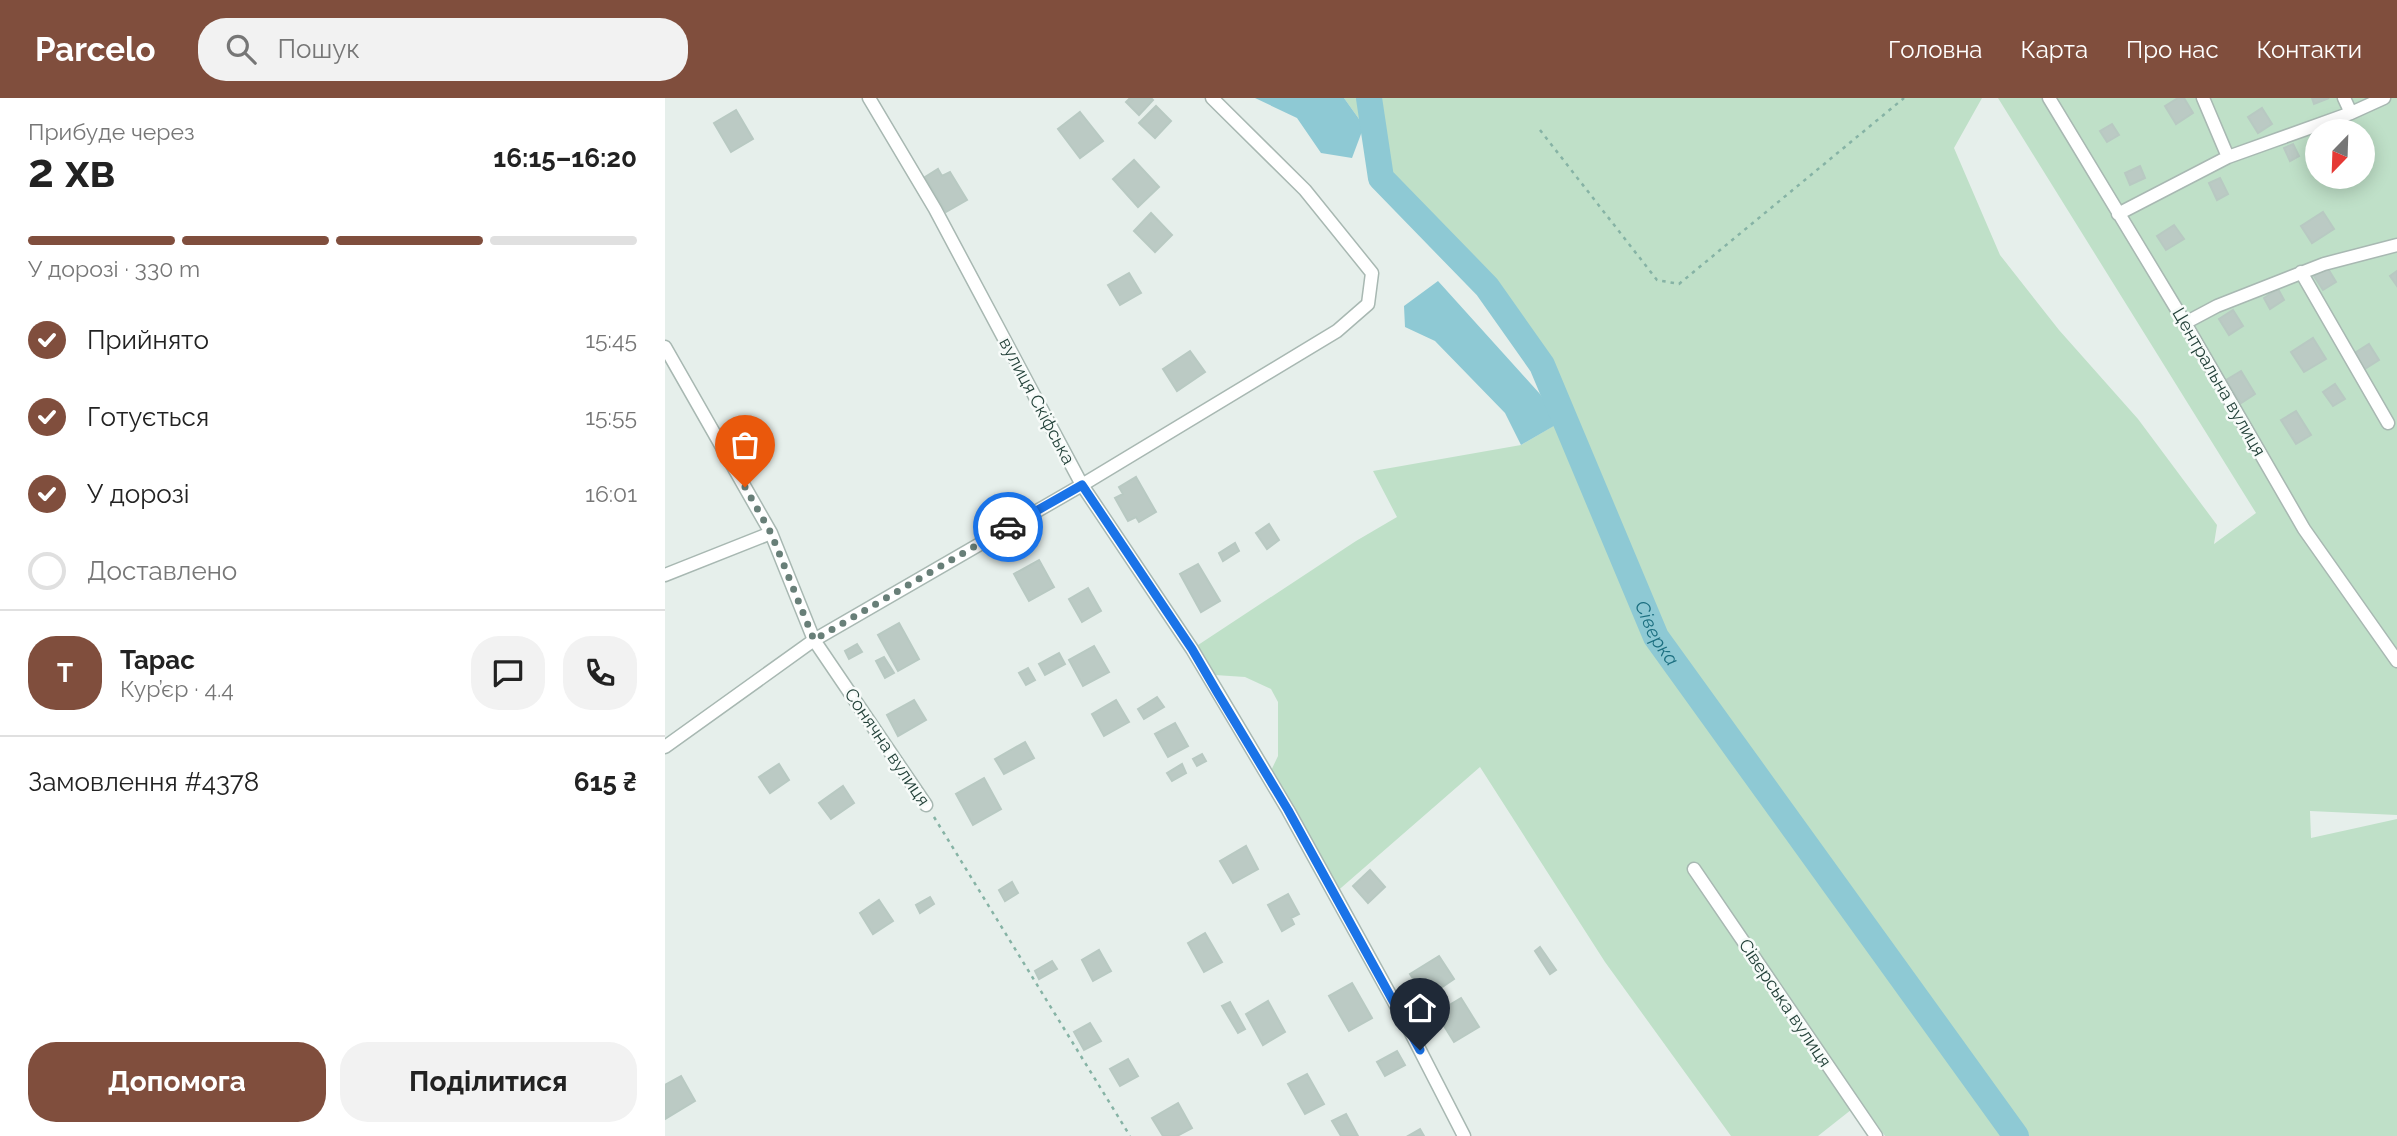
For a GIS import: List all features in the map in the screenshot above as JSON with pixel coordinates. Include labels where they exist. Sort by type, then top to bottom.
[{"type":"street","name":"вулиця Скіфська","points":[[869,98],[935,209],[1082,485],[1192,649],[1288,810],[1409,1028],[1464,1136]]},
{"type":"street","points":[[665,747],[814,640],[1082,485],[1337,331],[1367,304],[1372,273],[1305,190],[1212,98]]},
{"type":"street","name":"Центральна вулиця","points":[[2049,98],[2185,323],[2304,529],[2397,662]]},
{"type":"street","points":[[2203,98],[2228,157]]},
{"type":"street","points":[[2344,98],[2351,113]]},
{"type":"street","points":[[2118,214],[2228,157],[2351,113],[2384,98]]},
{"type":"street","points":[[2185,323],[2217,306],[2301,272],[2397,245]]},
{"type":"street","points":[[2301,272],[2388,423]]},
{"type":"street","name":"Сонячна вулиця","points":[[665,347],[771,533],[814,640],[926,805]]},
{"type":"street","points":[[665,575],[771,533]]},
{"type":"street","name":"Сіверська вулиця","points":[[1694,869],[1876,1136]]},
{"type":"path","points":[[1540,130],[1657,280],[1679,284],[1904,98]]},
{"type":"path","name":"Сонячна вулиця","points":[[926,805],[1130,1136]]},
{"type":"green space","points":[[1344,98],[1982,98],[1954,148],[2000,255],[2059,330],[2138,419],[2217,525],[2214,544],[2256,513],[1998,98],[2397,98],[2397,815],[2310,811],[2311,838],[2397,819],[2397,1136],[1885,1136],[1861,1102],[1818,1136],[1731,1136],[1605,962],[1480,767],[1334,894],[1268,777],[1278,756],[1278,702],[1271,689],[1245,677],[1215,675],[1192,649],[1397,517],[1373,471],[1521,445],[1574,414],[1487,287],[1381,178],[1364,126]]},
{"type":"water","points":[[1255,98],[1344,98],[1364,126],[1352,158],[1321,153],[1297,118]]},
{"type":"water","points":[[1438,281],[1540,394],[1559,423],[1521,445],[1505,413],[1435,341],[1405,327],[1404,306]]},
{"type":"building","points":[[1130,98],[1153,100],[1139,115],[1126,102]]},
{"type":"building","points":[[2178,98],[2184,98],[2193,113],[2176,124],[2165,106]]},
{"type":"building","points":[[2312,98],[2329,98],[2314,104]]},
{"type":"building","points":[[1156,106],[1171,121],[1155,138],[1139,123]]},
{"type":"building","points":[[2262,108],[2272,124],[2258,133],[2248,117]]},
{"type":"building","points":[[736,110],[753,139],[731,152],[714,123]]},
{"type":"building","points":[[1080,112],[1103,141],[1080,158],[1058,129]]},
{"type":"building","points":[[2112,124],[2119,135],[2107,142],[2100,131]]},
{"type":"building","points":[[2293,144],[2299,156],[2290,161],[2284,148]]},
{"type":"building","points":[[1134,160],[1159,187],[1138,207],[1113,179]]},
{"type":"building","points":[[2140,166],[2145,178],[2130,185],[2125,173]]},
{"type":"building","points":[[938,169],[942,176],[950,172],[967,200],[946,212],[925,177]]},
{"type":"building","points":[[2220,178],[2228,194],[2217,200],[2209,183]]},
{"type":"building","points":[[2323,212],[2334,229],[2312,243],[2301,226]]},
{"type":"building","points":[[1151,213],[1172,235],[1155,252],[1134,231]]},
{"type":"building","points":[[2174,225],[2184,239],[2166,250],[2157,236]]},
{"type":"building","points":[[2327,267],[2336,282],[2323,290],[2314,276]]},
{"type":"building","points":[[2397,271],[2397,286],[2390,276]]},
{"type":"building","points":[[1129,273],[1141,293],[1120,305],[1108,285]]},
{"type":"building","points":[[2278,289],[2284,300],[2270,309],[2264,298]]},
{"type":"building","points":[[2233,310],[2243,326],[2229,335],[2219,319]]},
{"type":"building","points":[[2313,338],[2326,359],[2304,372],[2291,352]]},
{"type":"building","points":[[2369,344],[2379,360],[2363,370],[2353,354]]},
{"type":"building","points":[[1190,351],[1205,372],[1177,391],[1163,369]]},
{"type":"building","points":[[2241,371],[2255,394],[2241,403],[2226,380]]},
{"type":"building","points":[[2335,384],[2345,399],[2333,406],[2323,392]]},
{"type":"building","points":[[2296,411],[2311,435],[2296,444],[2281,420]]},
{"type":"building","points":[[1136,477],[1156,512],[1139,522],[1136,517],[1128,521],[1115,498],[1123,494],[1119,487]]},
{"type":"building","points":[[1269,524],[1279,540],[1267,549],[1256,533]]},
{"type":"building","points":[[1235,543],[1239,551],[1223,561],[1219,553]]},
{"type":"building","points":[[1039,560],[1054,587],[1029,601],[1014,574]]},
{"type":"building","points":[[1198,564],[1220,601],[1201,612],[1180,574]]},
{"type":"building","points":[[1088,588],[1101,611],[1082,622],[1069,599]]},
{"type":"building","points":[[899,623],[919,659],[898,671],[878,635]]},
{"type":"building","points":[[857,644],[862,652],[849,659],[845,651]]},
{"type":"building","points":[[1094,646],[1109,672],[1083,686],[1069,660]]},
{"type":"building","points":[[1059,653],[1065,664],[1045,675],[1039,664]]},
{"type":"building","points":[[884,657],[894,673],[885,678],[876,661]]},
{"type":"building","points":[[1028,668],[1035,680],[1026,685],[1019,673]]},
{"type":"building","points":[[1157,697],[1164,707],[1144,719],[1138,709]]},
{"type":"building","points":[[914,700],[926,720],[898,736],[887,715]]},
{"type":"building","points":[[1116,700],[1129,722],[1104,736],[1092,714]]},
{"type":"building","points":[[1175,723],[1188,746],[1168,757],[1155,734]]},
{"type":"building","points":[[1025,742],[1034,758],[1004,774],[995,759]]},
{"type":"building","points":[[1202,754],[1206,761],[1197,766],[1193,759]]},
{"type":"building","points":[[779,764],[789,780],[770,793],[759,777]]},
{"type":"building","points":[[1182,764],[1186,773],[1172,781],[1167,773]]},
{"type":"building","points":[[984,778],[1001,809],[973,825],[956,794]]},
{"type":"building","points":[[843,786],[854,803],[831,819],[819,803]]},
{"type":"building","points":[[1246,846],[1258,869],[1233,883],[1220,861]]},
{"type":"building","points":[[1370,870],[1385,887],[1368,903],[1353,886]]},
{"type":"building","points":[[1012,882],[1018,893],[1005,901],[999,890]]},
{"type":"building","points":[[1288,894],[1299,914],[1291,918],[1294,924],[1282,931],[1268,905]]},
{"type":"building","points":[[930,897],[934,904],[920,913],[916,905]]},
{"type":"building","points":[[879,900],[893,921],[873,934],[860,913]]},
{"type":"building","points":[[1205,933],[1222,962],[1204,972],[1188,943]]},
{"type":"building","points":[[1540,947],[1556,970],[1550,974],[1535,951]]},
{"type":"building","points":[[1099,950],[1111,971],[1093,981],[1082,960]]},
{"type":"building","points":[[1439,956],[1454,979],[1426,998],[1410,974]]},
{"type":"building","points":[[1052,961],[1057,969],[1039,979],[1035,971]]},
{"type":"building","points":[[1352,983],[1372,1018],[1349,1031],[1329,996]]},
{"type":"building","points":[[1417,998],[1425,1008],[1408,1020],[1400,1010]]},
{"type":"building","points":[[1461,998],[1479,1027],[1454,1042],[1436,1013]]},
{"type":"building","points":[[1268,1001],[1285,1032],[1263,1045],[1246,1014]]},
{"type":"building","points":[[1230,1002],[1245,1029],[1238,1033],[1222,1006]]},
{"type":"building","points":[[1090,1023],[1101,1041],[1084,1050],[1074,1032]]},
{"type":"building","points":[[1397,1051],[1405,1065],[1385,1076],[1377,1062]]},
{"type":"building","points":[[1128,1059],[1138,1076],[1120,1086],[1110,1069]]},
{"type":"building","points":[[1307,1074],[1324,1104],[1305,1114],[1288,1084]]},
{"type":"building","points":[[681,1076],[695,1101],[665,1119],[665,1085]]},
{"type":"building","points":[[1178,1103],[1192,1128],[1177,1136],[1163,1136],[1152,1118]]},
{"type":"building","points":[[1346,1114],[1358,1136],[1341,1136],[1332,1121]]},
{"type":"building","points":[[1420,1129],[1424,1136],[1408,1136]]},
{"type":"waterway","name":"Сіверка","points":[[1369,98],[1381,178],[1487,287],[1542,365],[1656,637],[2016,1136]]},
{"type":"way so far","points":[[745,487],[771,533],[814,640],[1008,527]]},
{"type":"route","points":[[1008,527],[1082,485],[1192,649],[1288,810],[1420,1050]]}]
